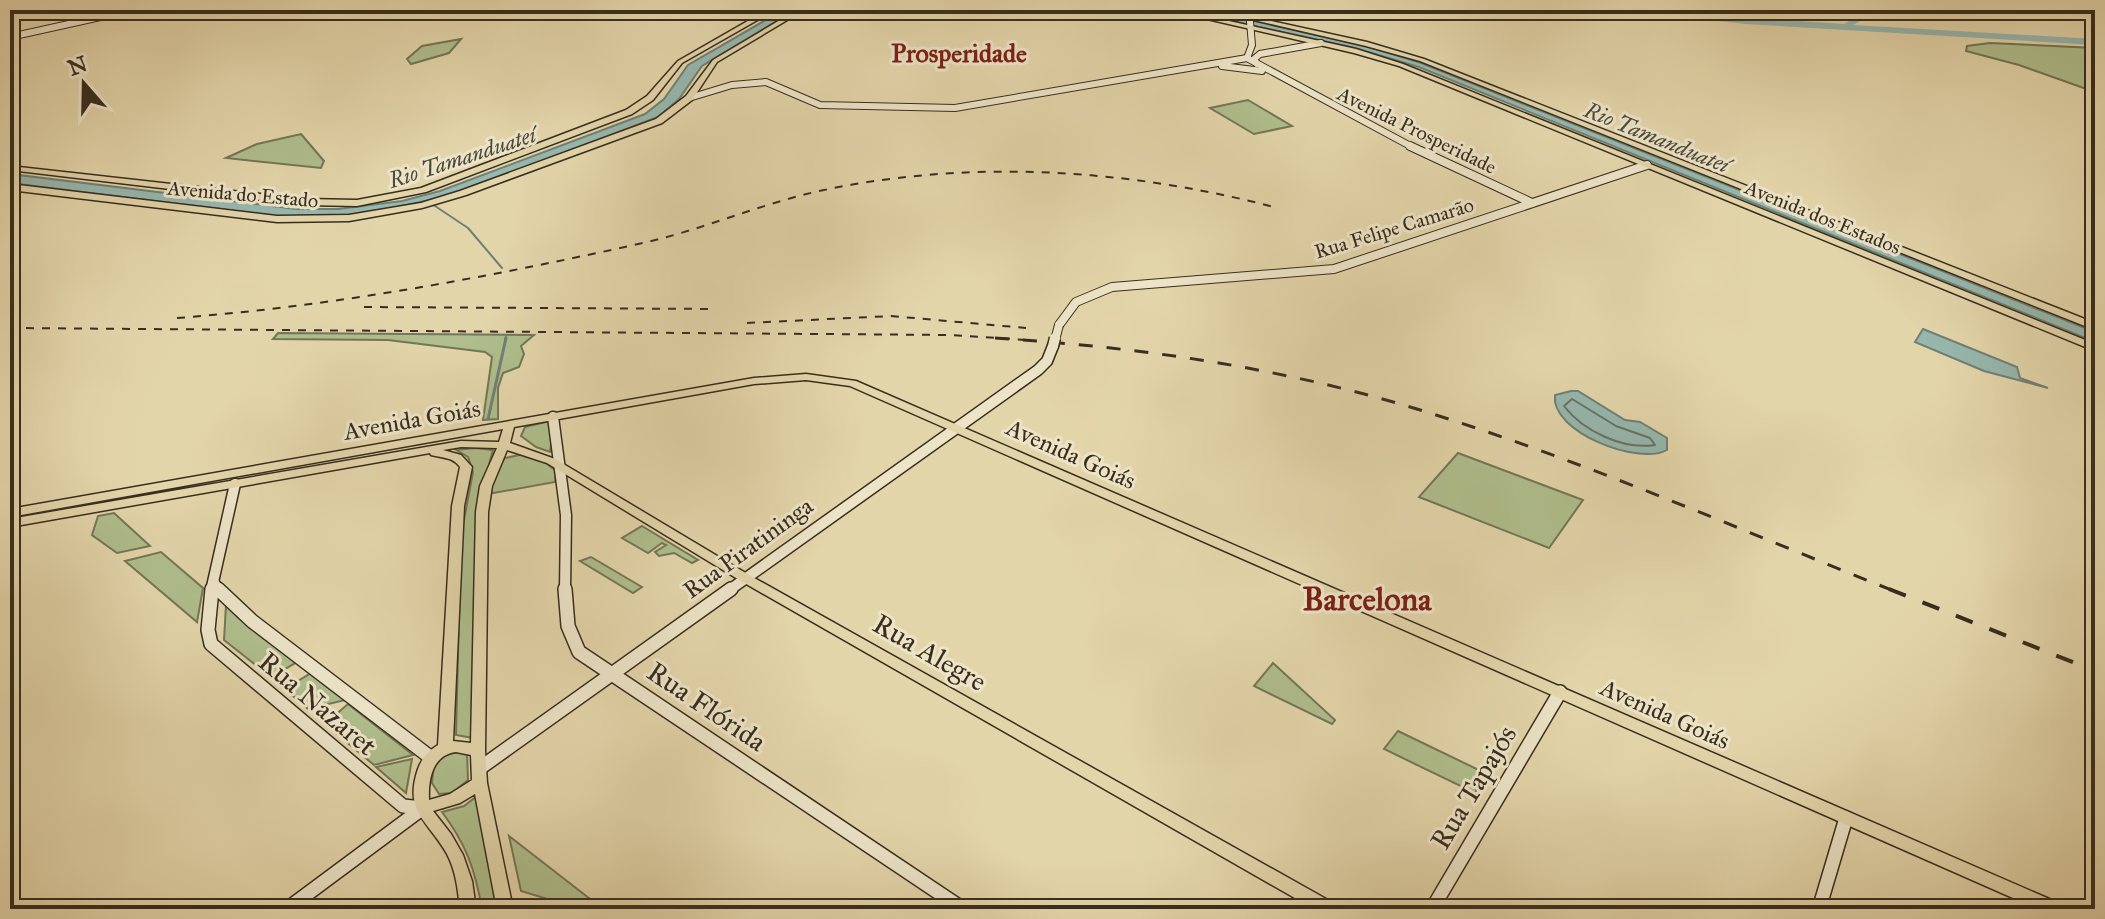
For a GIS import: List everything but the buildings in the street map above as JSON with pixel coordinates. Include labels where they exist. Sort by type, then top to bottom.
[{"type":"highway","points":[[10,168],[324,204],[390,198],[438,184],[629,112],[650,98],[680,62],[772,10]]},
{"type":"highway","name":"Avenida do Estado","points":[[10,187],[277,219],[368,216],[440,200],[659,121],[689,98],[715,61],[801,10]]},
{"type":"highway","name":"Avenida dos Estados","points":[[1171,10],[1249,20],[1327,40],[1397,52],[2095,327]]},
{"type":"highway","name":"Avenida dos Estados","points":[[1213,10],[1327,40],[1401,65],[2095,348]]},
{"type":"highway","points":[[692,44],[727,35]]},
{"type":"main road","points":[[10,17],[41,10]]},
{"type":"main road","points":[[10,37],[132,10]]},
{"type":"main road","points":[[1249,20],[1252,45],[1258,52],[1266,53]]},
{"type":"main road","points":[[1258,67],[1254,57],[1327,40]]},
{"type":"main road","points":[[1246,55],[1252,45]]},
{"type":"main road","name":"Avenida Prosperidade","points":[[1228,64],[1246,55],[1258,67],[1425,155],[1532,203]]},
{"type":"main road","name":"Avenida Prosperidade","points":[[715,89],[768,83],[814,104],[938,109],[1191,67],[1228,64],[1258,67]]},
{"type":"main road","points":[[697,86],[715,89]]},
{"type":"main road","points":[[689,98],[715,89]]},
{"type":"main road","name":"Rua Felipe Camarão","points":[[1042,366],[1053,346],[1059,325],[1076,302],[1112,287],[1325,270],[1647,165]]},
{"type":"main road","name":"Rua Piratininga","points":[[480,775],[612,673],[1042,366]]},
{"type":"main road","name":"Avenida Goiás","points":[[10,513],[754,381],[806,377],[863,386],[2055,909]]},
{"type":"main road","name":"Rua Flórida","points":[[553,417],[562,466],[567,529],[567,631],[579,652],[963,909]]},
{"type":"main road","points":[[505,909],[478,751],[482,512],[491,472],[504,445],[509,425]]},
{"type":"main road","points":[[392,456],[397,448],[447,436]]},
{"type":"main road","name":"Avenida Goiás","points":[[10,523],[471,443],[504,445]]},
{"type":"main road","name":"Rua Alegre","points":[[504,445],[562,466],[745,578],[1329,909]]},
{"type":"main road","points":[[408,453],[454,456],[462,460],[466,467],[458,506],[445,748]]},
{"type":"main road","points":[[209,613],[235,484]]},
{"type":"main road","name":"Rua Nazaret","points":[[214,583],[228,601],[306,665],[430,757]]},
{"type":"main road","points":[[209,613],[228,601]]},
{"type":"main road","name":"Rua Nazaret","points":[[209,613],[209,639],[218,650],[403,806],[423,808]]},
{"type":"main road","name":"Rua Tapajós","points":[[1432,909],[1560,692]]},
{"type":"main road","points":[[468,909],[467,892],[455,852],[423,808],[421,791],[424,770],[430,757],[445,748],[462,746],[478,751]]},
{"type":"main road","points":[[287,909],[423,808],[455,799],[480,775]]},
{"type":"main road","points":[[1819,909],[1846,818]]},
{"type":"green space","points":[[461,39],[449,53],[411,64],[407,59],[422,46]]},
{"type":"green space","points":[[1990,43],[2095,48],[2095,92],[2019,65],[1966,51],[1967,46]]},
{"type":"green space","points":[[1248,100],[1292,126],[1254,134],[1210,108]]},
{"type":"green space","points":[[301,134],[324,161],[321,168],[226,158],[257,144]]},
{"type":"green space","points":[[278,333],[534,335],[521,346],[524,354],[519,367],[503,373],[498,388],[498,419],[483,420],[492,357],[485,352],[388,340],[273,339]]},
{"type":"green space","points":[[550,421],[553,432],[550,452],[521,436],[525,427]]},
{"type":"green space","points":[[456,450],[493,450],[479,501],[473,738],[456,735],[461,536],[473,472],[468,457]]},
{"type":"green space","points":[[1458,453],[1583,500],[1549,548],[1419,497]]},
{"type":"green space","points":[[524,454],[556,471],[555,482],[488,494],[505,458]]},
{"type":"green space","points":[[114,513],[150,546],[117,553],[92,535],[98,516]]},
{"type":"green space","points":[[642,526],[698,560],[692,563],[674,553],[659,556],[655,552],[666,545],[662,543],[648,553],[622,538]]},
{"type":"green space","points":[[161,552],[203,588],[197,622],[125,561]]},
{"type":"green space","points":[[591,557],[642,587],[633,593],[580,561]]},
{"type":"green space","points":[[226,605],[297,662],[271,677],[224,640]]},
{"type":"green space","points":[[1273,663],[1335,720],[1332,724],[1254,686]]},
{"type":"green space","points":[[311,673],[345,700],[308,709],[285,689]]},
{"type":"green space","points":[[348,704],[413,755],[374,765],[325,724]]},
{"type":"green space","points":[[1398,731],[1485,773],[1475,793],[1384,749]]},
{"type":"green space","points":[[453,750],[467,753],[468,780],[452,793],[439,794],[432,783],[434,762]]},
{"type":"green space","points":[[412,759],[406,793],[376,767]]},
{"type":"green space","points":[[477,796],[500,909],[482,909],[468,858],[442,812],[464,806]]},
{"type":"green space","points":[[509,836],[603,909],[580,909],[521,891]]},
{"type":"water","name":"Rio Tamanduateí","points":[[783,10],[795,10],[702,66],[679,99],[658,117],[449,196],[363,214],[284,217],[10,183],[10,174],[296,209],[338,209],[402,201],[440,191],[645,114],[664,99],[688,65]]},
{"type":"water","points":[[1182,10],[1203,10],[1360,44],[1421,63],[2095,332],[2095,342],[1419,67],[1351,47]]},
{"type":"water","points":[[1923,329],[2017,367],[2020,378],[2048,388],[1984,371],[1915,342]]},
{"type":"water","points":[[1578,391],[1625,420],[1640,422],[1667,438],[1667,450],[1654,454],[1637,453],[1618,449],[1581,433],[1557,409],[1555,395]]},
{"type":"waterway","points":[[1631,10],[1746,21],[2095,42]]},
{"type":"waterway","points":[[1848,10],[1860,19],[1848,24]]},
{"type":"waterway","points":[[432,204],[468,228],[502,268]]},
{"type":"waterway","points":[[505,340],[506,336]]},
{"type":"waterway","points":[[488,419],[506,338]]},
{"type":"railway","points":[[177,318],[295,306],[470,279],[643,243],[824,190],[936,174],[1050,173],[1106,177],[1163,184],[1274,207]]},
{"type":"railway","points":[[364,307],[714,309]]},
{"type":"railway","points":[[747,323],[891,316],[1026,328]]},
{"type":"railway","points":[[10,328],[952,335],[1027,340]]},
{"type":"railway","points":[[995,338],[1203,360],[1305,380],[1407,406],[1592,470],[1892,590]]},
{"type":"railway","points":[[1892,590],[2095,671]]},
{"type":"district","name":"Prosperidade","points":[[959,53]]},
{"type":"district","name":"Barcelona","points":[[1367,599]]}]
